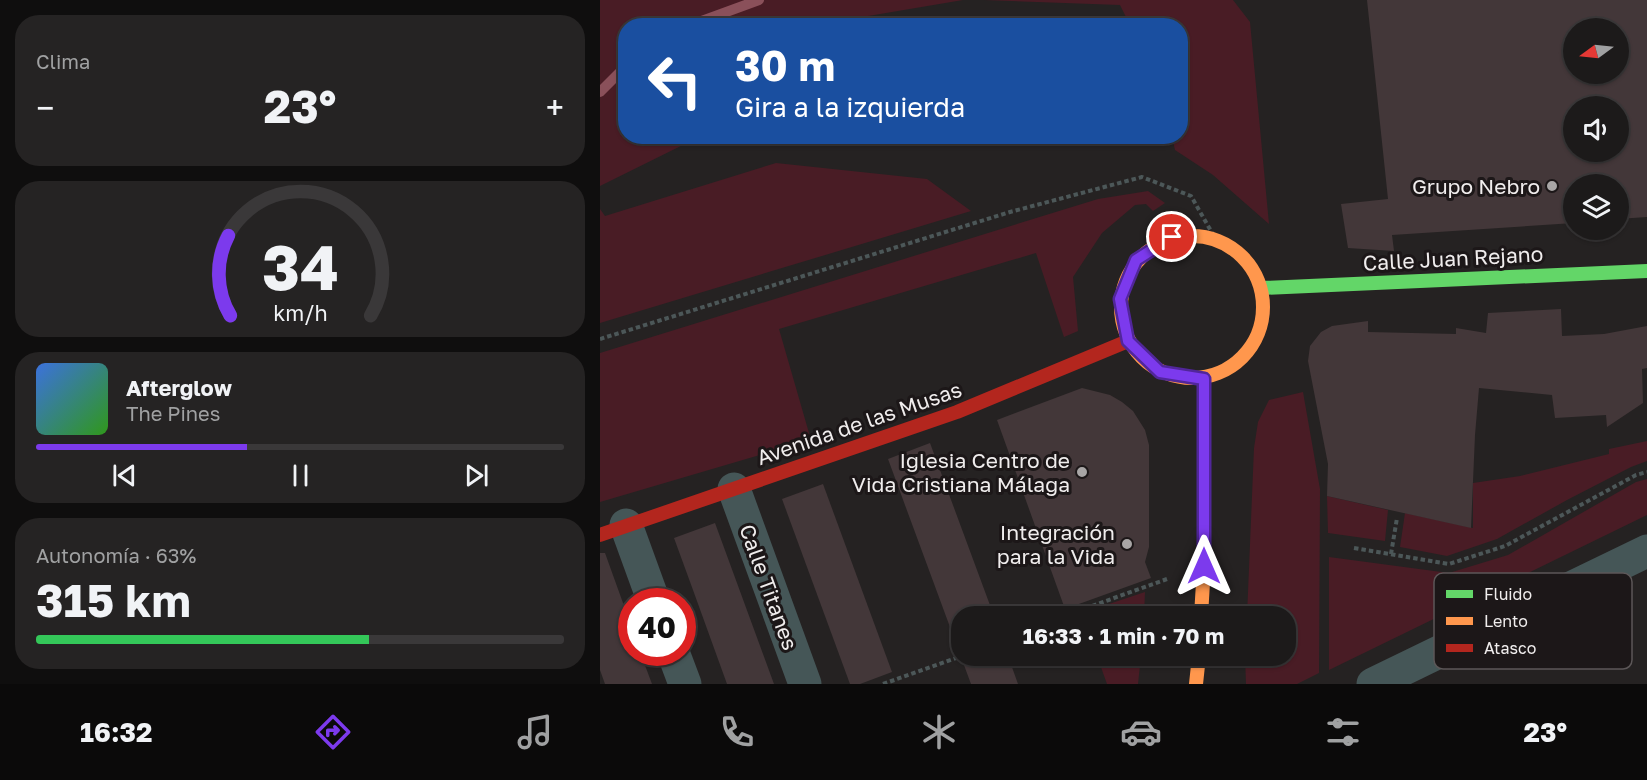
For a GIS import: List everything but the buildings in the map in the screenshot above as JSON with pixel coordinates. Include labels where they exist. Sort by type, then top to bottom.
[{"type":"street","points":[[1172,237],[1215,238],[1244,257],[1262,288],[1262,328],[1240,361],[1204,379],[1160,372],[1128,341],[1120,299],[1136,260],[1172,237]]},
{"type":"street","name":"Calle Juan Rejano","points":[[1262,288],[1647,271]]},
{"type":"street","name":"Avenida de las Musas","points":[[613,530],[957,412],[1128,341]]},
{"type":"street","points":[[1202,606],[1204,566],[1204,379]]},
{"type":"street","name":"Calle Titanes","points":[[734,489],[805,684]]},
{"type":"street","points":[[613,530],[646,588]]},
{"type":"street","points":[[1603,573],[1647,552]]},
{"type":"street","points":[[1373,684],[1434,655]]},
{"type":"street","points":[[678,666],[685,684]]},
{"type":"street","points":[[1196,684],[1198,666]]},
{"type":"path","points":[[600,339],[1010,212],[1142,177],[1191,196],[1215,238]]},
{"type":"path","points":[[1354,548],[1449,564],[1505,546],[1636,475],[1647,472]]},
{"type":"path","points":[[1391,554],[1397,518]]},
{"type":"path","points":[[1092,606],[1204,566]]},
{"type":"path","points":[[883,684],[951,660]]},
{"type":"shaded area","points":[[600,0],[963,0],[856,18],[618,18],[618,144],[685,144],[600,186]]},
{"type":"shaded area","points":[[984,0],[1233,0],[1250,22],[1269,224],[1213,175],[1175,150],[1174,144],[1188,144],[1188,18],[1126,18],[1120,5]]},
{"type":"shaded area","points":[[776,163],[927,179],[971,211],[600,323],[600,209],[605,216]]},
{"type":"shaded area","points":[[1148,191],[1165,203],[1153,211],[1146,204],[1135,205],[1102,233],[1073,277],[1078,331],[1064,337],[1036,253],[779,329],[811,440],[600,502],[600,353],[1098,199]]},
{"type":"shaded area","points":[[1303,392],[1320,489],[1319,673],[1297,684],[1246,684],[1245,666],[1296,666],[1296,606],[1247,606],[1254,448],[1258,422],[1269,400]]},
{"type":"shaded area","points":[[1647,441],[1647,461],[1567,500],[1497,539],[1447,556],[1400,547],[1405,513],[1473,528],[1473,483],[1520,476],[1609,454],[1609,449]]},
{"type":"shaded area","points":[[1647,479],[1647,515],[1528,573],[1449,573],[1508,555],[1636,482]]},
{"type":"shaded area","points":[[1327,496],[1388,510],[1385,541],[1328,533]]},
{"type":"shaded area","points":[[1329,557],[1449,573],[1434,573],[1434,619],[1329,670]]},
{"type":"shaded area","points":[[1145,592],[1144,606],[1103,606]]},
{"type":"shaded area","points":[[1101,666],[1140,666],[1138,684],[1107,684]]},
{"type":"waterway","points":[[710,18],[759,0]]},
{"type":"waterway","points":[[600,92],[618,74]]},
{"type":"traffic: fast","points":[[1262,288],[1647,271]]},
{"type":"traffic: slow","points":[[1192,236],[1219,242],[1242,257],[1257,280],[1263,307],[1257,334],[1242,357],[1219,372],[1192,378],[1165,372],[1142,357],[1127,334],[1121,307],[1127,280],[1142,257],[1165,242],[1192,236]]},
{"type":"traffic: slow","points":[[1202,606],[1204,566],[1204,379]]},
{"type":"traffic: slow","points":[[1196,684],[1198,666]]},
{"type":"traffic: jam","points":[[600,535],[957,412],[1128,341]]},
{"type":"place","name":"Grupo Nebro","points":[[1552,186]]},
{"type":"place","name":"Iglesia Centro de Vida Cristiana Málaga","points":[[1082,472]]},
{"type":"place","name":"Integración para la Vida","points":[[1127,544]]},
{"type":"route","points":[[1172,237],[1136,260],[1120,299],[1128,341],[1160,372],[1204,379],[1204,566]]}]
